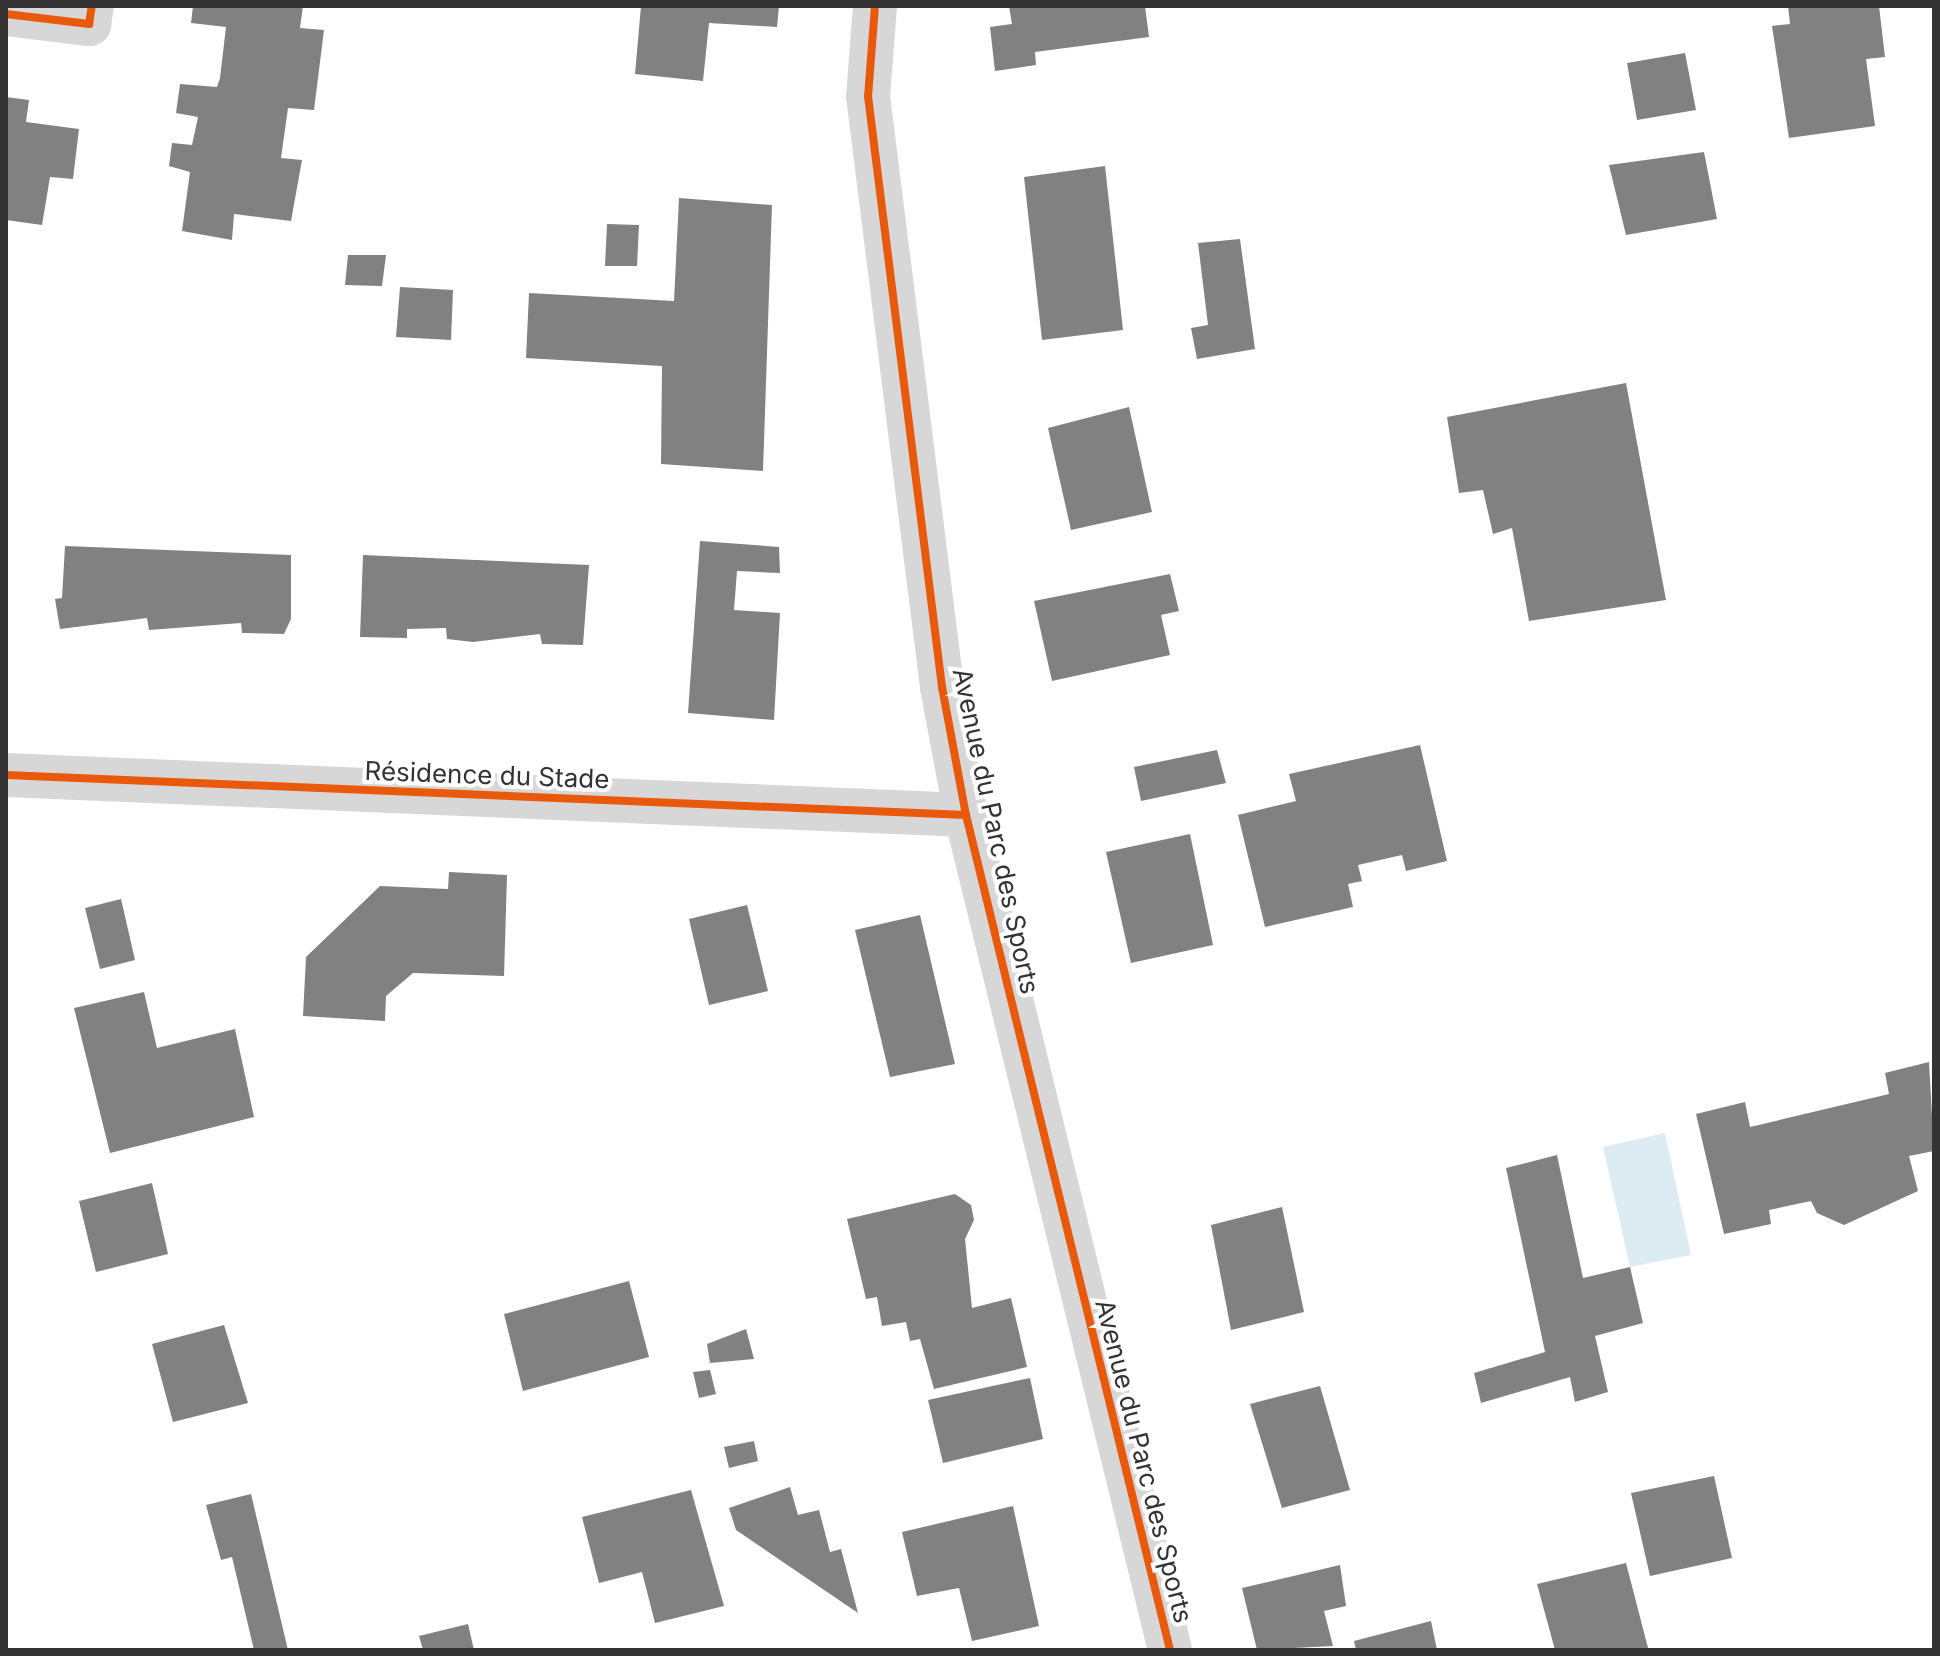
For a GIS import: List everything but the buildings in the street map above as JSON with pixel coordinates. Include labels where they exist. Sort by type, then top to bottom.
[{"type":"street","points":[[6,14],[89,24],[92,6]]},
{"type":"street","name":"Avenue du Parc des Sports","points":[[875,6],[870,112],[914,494],[966,815],[1170,1650]]},
{"type":"street","name":"Résidence du Stade","points":[[6,775],[966,815]]},
{"type":"shaded area","points":[[1665,1133],[1691,1255],[1630,1267],[1603,1147]]},
{"type":"cycle path","points":[[6,14],[89,24],[92,6]]},
{"type":"cycle path","points":[[875,6],[868,96],[942,687],[966,815],[1170,1650]]},
{"type":"cycle path","points":[[6,775],[966,815]]}]
